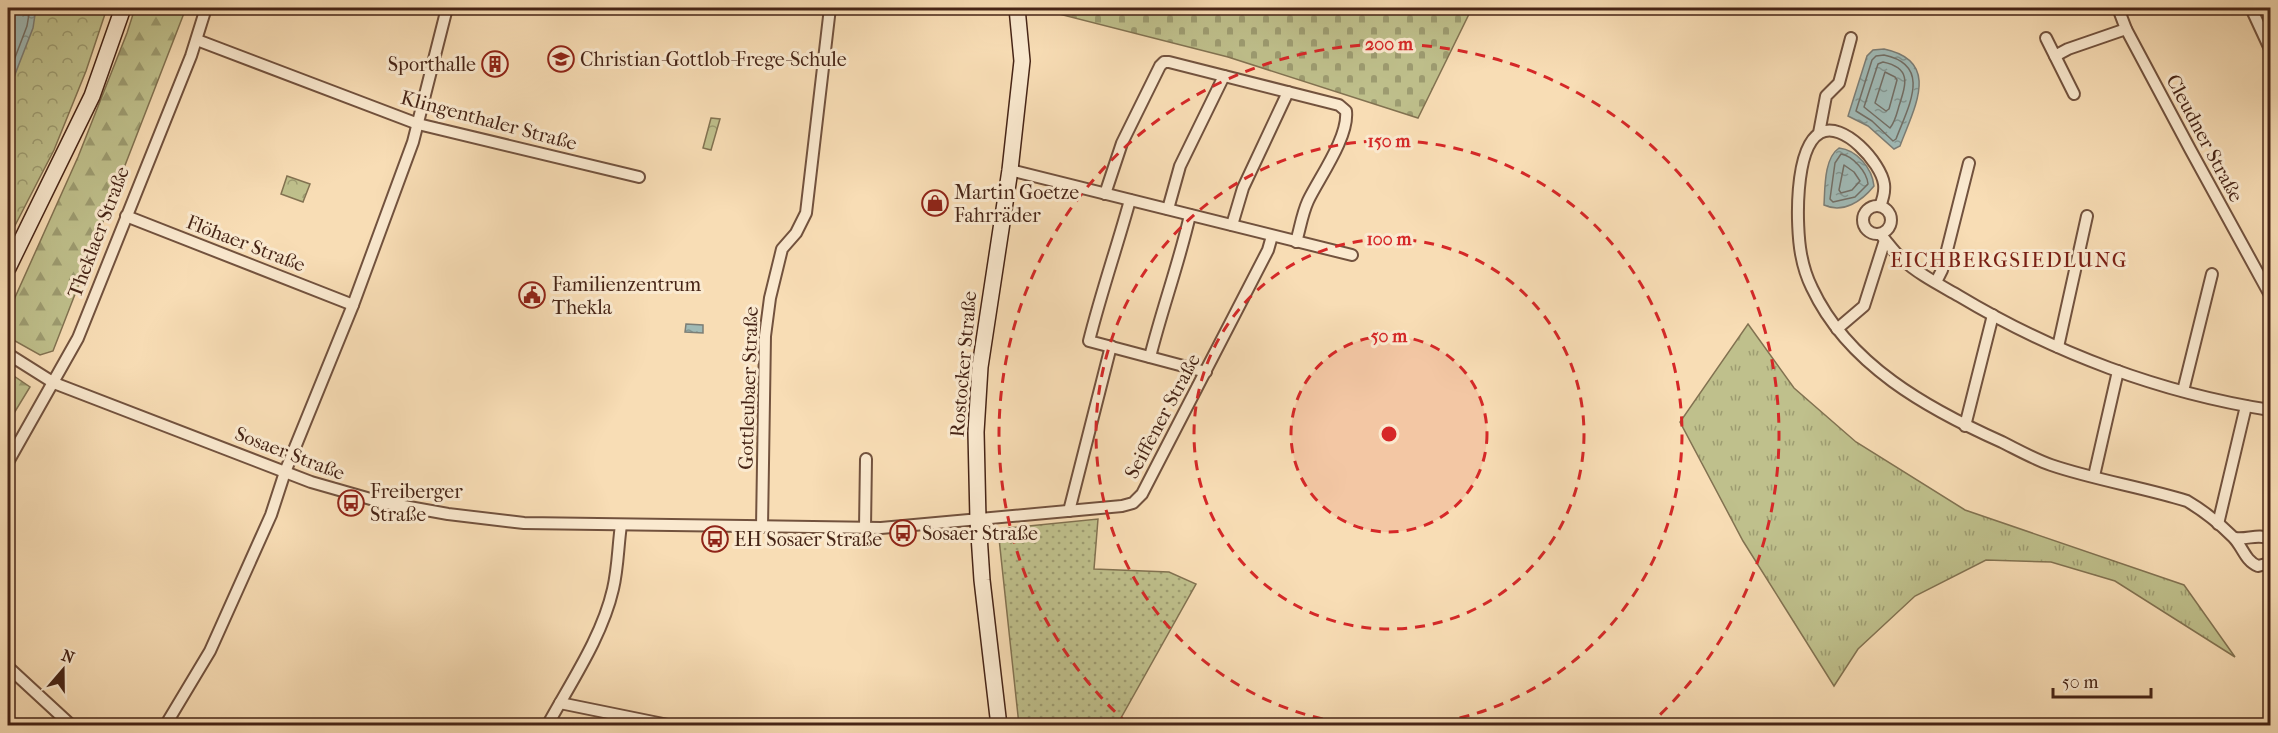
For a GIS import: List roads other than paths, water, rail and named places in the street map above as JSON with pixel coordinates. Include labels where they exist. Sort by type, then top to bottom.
[{"type":"main road","points":[[8,268],[92,96],[123,8]]},
{"type":"main road","name":"Rostocker Straße","points":[[999,726],[982,580],[976,432],[980,367],[1010,170],[1022,61],[1017,8]]},
{"type":"street","name":"Theklaer Straße","points":[[8,462],[78,338],[197,40],[206,8]]},
{"type":"street","points":[[165,726],[210,651],[271,515],[285,472],[353,305],[418,124],[447,8]]},
{"type":"street","name":"Gottleubaer Straße","points":[[762,527],[765,336],[770,298],[782,249],[796,233],[806,213],[830,8]]},
{"type":"street","name":"Cleudner Straße","points":[[2118,8],[2126,29],[2271,295]]},
{"type":"street","points":[[2251,8],[2271,49]]},
{"type":"street","points":[[2055,56],[2068,49],[2126,29]]},
{"type":"street","points":[[1819,134],[1826,96],[1839,83],[1851,38]]},
{"type":"street","points":[[2046,38],[2074,94]]},
{"type":"street","name":"Klingenthaler Straße","points":[[197,40],[418,124],[639,177]]},
{"type":"street","points":[[1105,194],[1122,143],[1164,62],[1340,105],[1347,115],[1335,151],[1305,207],[1296,242]]},
{"type":"street","points":[[1168,209],[1180,166],[1224,76]]},
{"type":"street","points":[[1232,225],[1243,188],[1288,92]]},
{"type":"street","points":[[1880,206],[1884,197],[1884,183],[1879,169],[1866,151],[1847,136],[1828,130],[1809,143],[1803,164],[1798,199],[1801,255],[1812,288],[1837,329],[1860,356],[1893,381],[1965,426],[2051,465],[2187,501],[2235,538],[2254,565],[2264,566],[2271,563]]},
{"type":"street","points":[[1936,282],[1942,270],[1969,163]]},
{"type":"street","points":[[1010,170],[1352,255]]},
{"type":"street","points":[[1130,200],[1104,282],[1089,341],[1206,372]]},
{"type":"street","points":[[1837,329],[1864,306],[1883,237],[1892,220],[1886,208],[1880,206],[1868,209],[1863,221],[1868,232],[1883,237],[1903,261],[1993,315],[2058,347],[2118,371],[2183,391],[2271,410]]},
{"type":"street","points":[[1150,357],[1162,310],[1179,261],[1190,214]]},
{"type":"street","name":"Flöhaer Straße","points":[[126,216],[353,305]]},
{"type":"street","points":[[2058,347],[2087,216]]},
{"type":"street","name":"Seiffener Straße","points":[[978,520],[1133,503],[1142,494],[1206,372],[1268,249],[1272,236]]},
{"type":"street","points":[[2183,391],[2212,274]]},
{"type":"street","points":[[1965,426],[1993,315]]},
{"type":"street","points":[[1069,511],[1111,346]]},
{"type":"street","name":"Sosaer Straße","points":[[8,354],[54,383],[285,472],[356,496],[448,514],[524,523],[762,527],[865,528],[978,520]]},
{"type":"street","points":[[2094,476],[2118,371]]},
{"type":"street","points":[[2218,524],[2246,406]]},
{"type":"street","points":[[865,528],[866,459]]},
{"type":"street","points":[[547,726],[588,650],[609,603],[614,587],[621,525]]},
{"type":"street","points":[[2235,538],[2245,540],[2259,536],[2271,539]]},
{"type":"street","points":[[8,667],[72,726]]},
{"type":"street","points":[[560,703],[673,726]]},
{"type":"water","points":[[8,8],[36,8],[33,28],[8,87]]},
{"type":"water","points":[[1884,49],[1902,55],[1913,64],[1918,75],[1919,88],[1912,116],[1900,146],[1894,149],[1868,126],[1848,116],[1867,56],[1873,50]]},
{"type":"water","points":[[1839,148],[1852,152],[1862,161],[1873,179],[1874,186],[1858,201],[1838,208],[1824,205],[1828,166],[1830,159]]},
{"type":"water","points":[[686,324],[703,325],[703,333],[685,332]]},
{"type":"place","name":"Christian-Gottlob-Frege-Schule","points":[[561,59]]},
{"type":"place","name":"Sporthalle","points":[[495,64]]},
{"type":"place","name":"Martin Goetze Fahrräder","points":[[935,203]]},
{"type":"place","name":"Familienzentrum Thekla","points":[[532,295]]},
{"type":"place","name":"Freiberger Straße","points":[[351,503]]},
{"type":"place","name":"Sosaer Straße","points":[[903,533]]},
{"type":"place","name":"EH Sosaer Straße","points":[[715,539]]},
{"type":"district","name":"EICHBERGSIEDLUNG","points":[[2009,260]]}]
